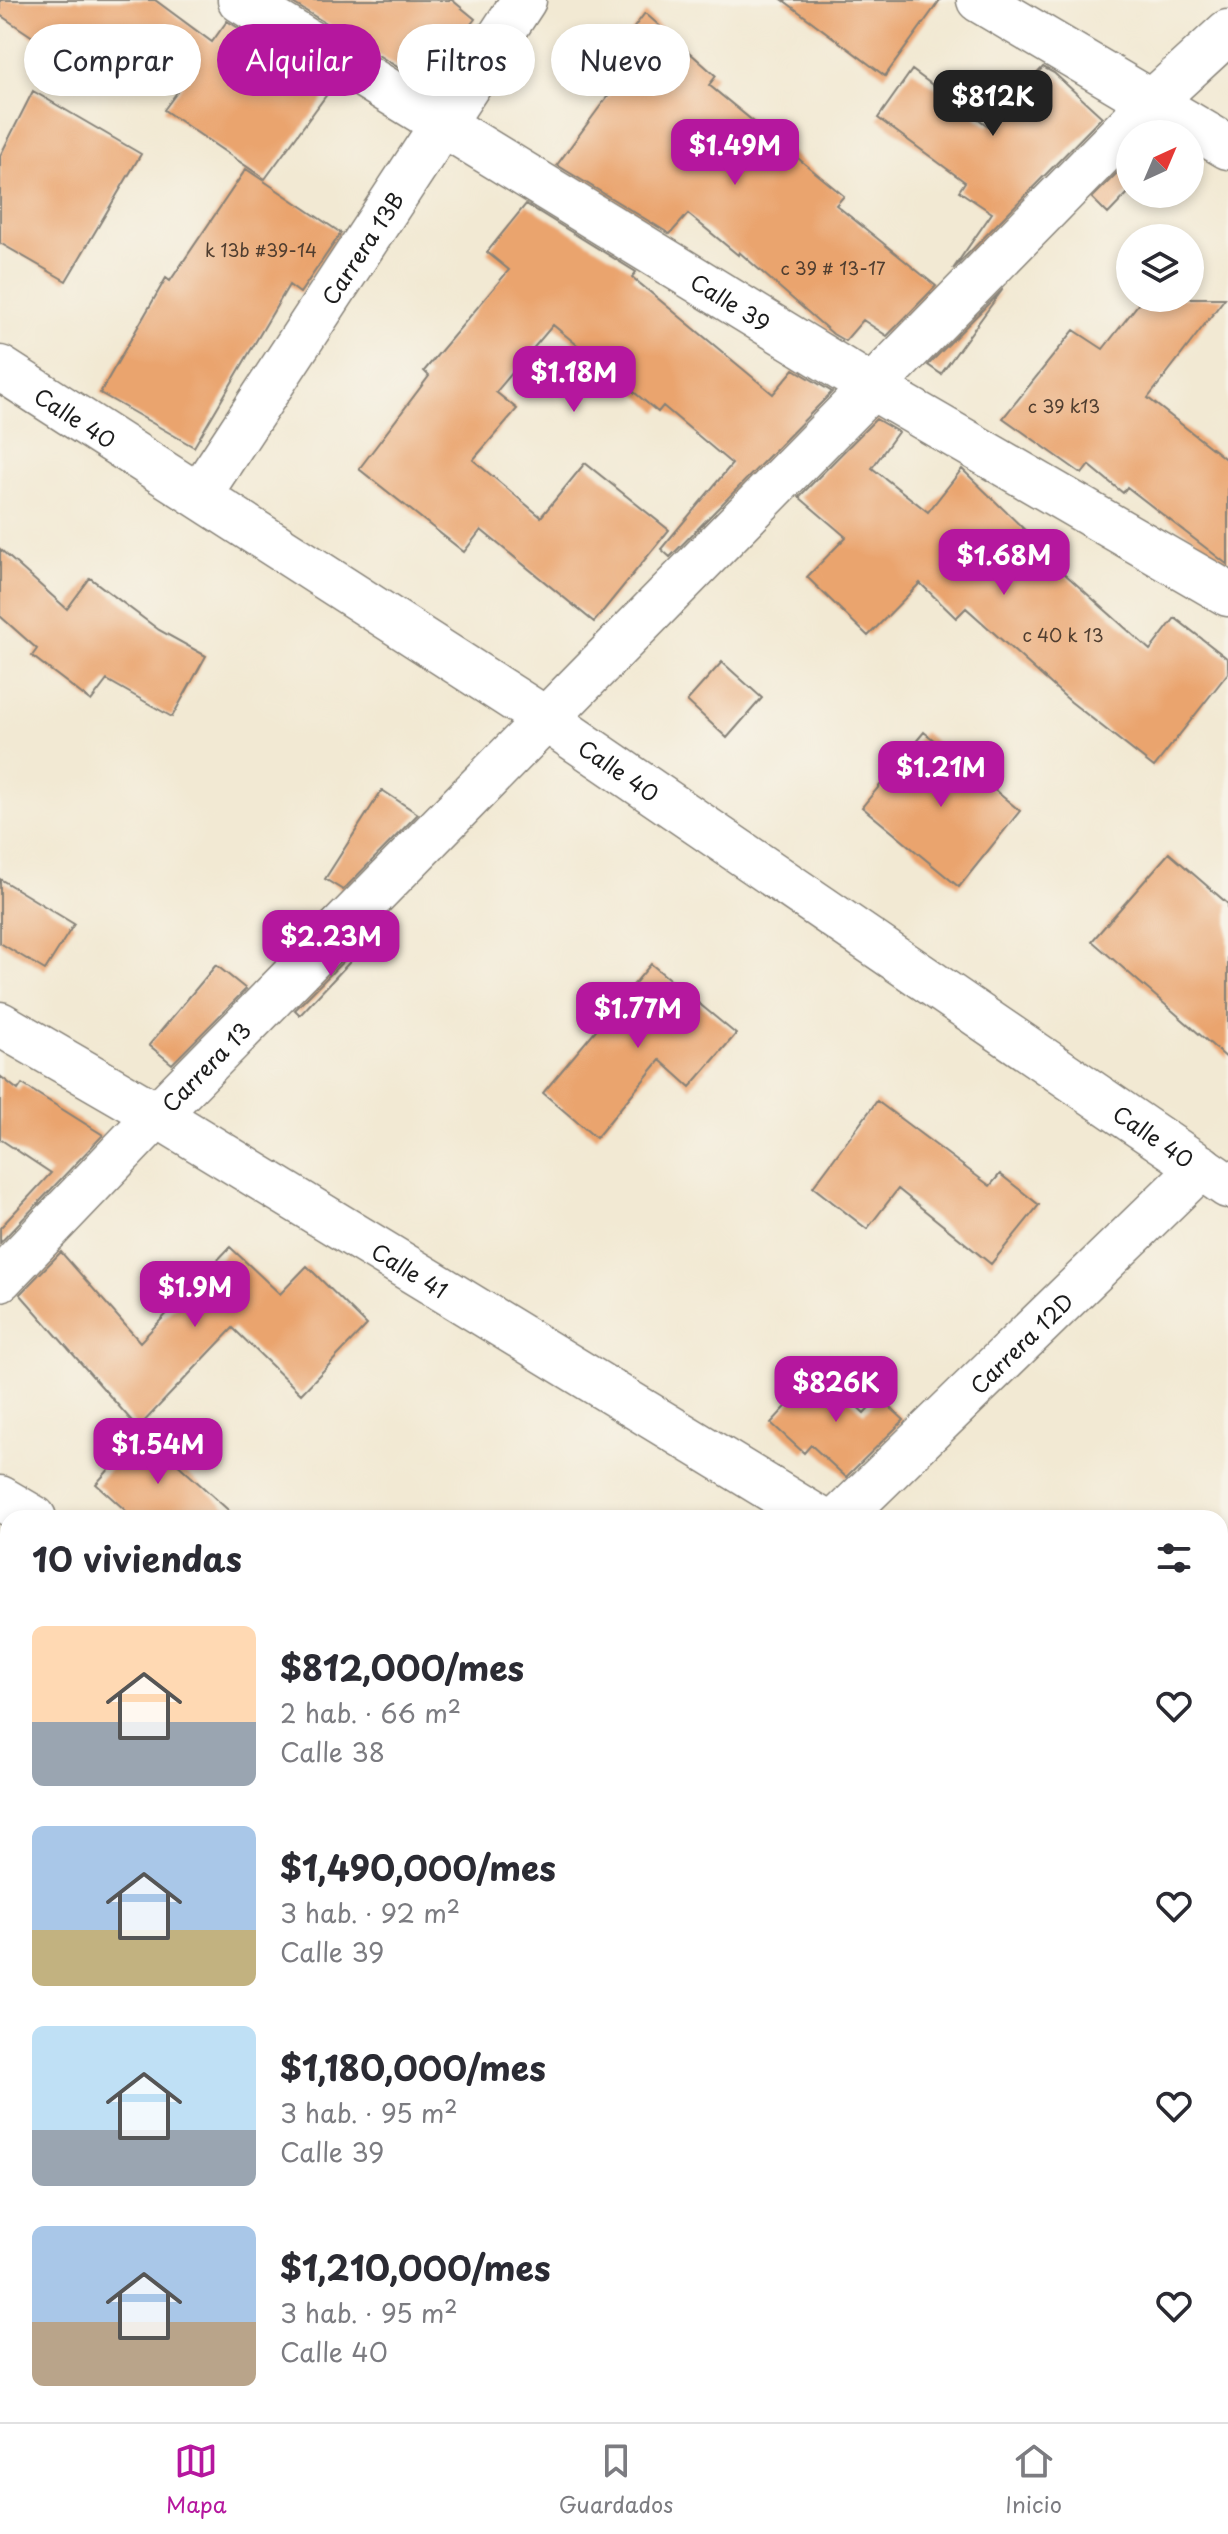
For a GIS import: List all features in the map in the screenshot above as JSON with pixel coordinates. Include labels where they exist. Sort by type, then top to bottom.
[{"type":"street","name":"Calle 39","points":[[240,0],[873,388],[1228,594]]},
{"type":"street","name":"Carrera 13B","points":[[199,495],[524,0]]},
{"type":"street","points":[[979,0],[1228,147]]},
{"type":"street","name":"Carrera 13","points":[[0,1279],[157,1115],[1152,102],[1228,32]]},
{"type":"street","name":"Calle 40","points":[[0,368],[547,720],[1214,1176]]},
{"type":"street","name":"Calle 41","points":[[0,1024],[157,1115],[805,1510]]},
{"type":"street","name":"Carrera 12D","points":[[849,1510],[1214,1176]]},
{"type":"street","points":[[0,1498],[20,1510]]},
{"type":"building","points":[[0,0],[155,0],[188,24],[24,24],[24,31],[0,15]]},
{"type":"building","points":[[288,0],[452,0],[475,19],[471,24],[397,24],[397,67],[381,57],[381,24],[327,24]]},
{"type":"building","points":[[783,0],[940,0],[885,76]]},
{"type":"building","points":[[645,13],[657,24],[637,24]]},
{"type":"building","points":[[201,34],[212,42],[217,35],[217,96],[326,96],[265,179],[164,110],[174,96],[201,96]]},
{"type":"building","points":[[690,53],[716,76],[709,85],[844,196],[836,205],[936,286],[887,336],[863,320],[845,341],[739,252],[738,255],[688,214],[670,234],[557,165],[608,96],[690,96]]},
{"type":"building","points":[[1043,67],[1054,73],[1102,117],[953,269],[992,213],[959,191],[965,182],[878,118],[912,70],[988,126]]},
{"type":"building","points":[[30,96],[42,96],[141,154],[66,281],[0,243],[0,156]]},
{"type":"building","points":[[246,169],[341,233],[300,293],[289,285],[194,447],[100,393],[166,278],[170,281]]},
{"type":"building","points":[[1116,174],[1116,206],[1108,214],[1092,198]]},
{"type":"building","points":[[526,204],[636,272],[632,277],[773,394],[794,369],[832,392],[670,557],[661,549],[732,464],[663,406],[658,412],[553,325],[496,392],[517,409],[473,460],[541,517],[585,463],[669,530],[594,622],[481,530],[464,552],[359,469],[429,376],[424,371],[509,270],[487,252]]},
{"type":"building","points":[[1003,289],[941,374],[928,365]]},
{"type":"building","points":[[1204,298],[1225,298],[1148,398],[1228,461],[1228,565],[1127,487],[1123,493],[1089,465],[1082,474],[1003,418],[1074,330],[1103,349],[1132,312],[1204,312]]},
{"type":"building","points":[[876,419],[898,432],[872,468],[928,512],[962,469],[1033,538],[1029,542],[1150,650],[1175,618],[1228,659],[1228,673],[1154,767],[1071,702],[966,608],[956,618],[920,583],[868,636],[807,577],[846,537],[799,497]]},
{"type":"building","points":[[0,549],[67,609],[90,578],[159,630],[206,656],[172,717],[107,680],[91,701],[32,656],[37,649],[0,616]]},
{"type":"building","points":[[722,662],[762,698],[727,738],[687,701]]},
{"type":"building","points":[[924,732],[1020,811],[959,887],[862,807]]},
{"type":"building","points":[[382,790],[418,814],[343,890],[325,879]]},
{"type":"building","points":[[1169,853],[1228,904],[1228,1059],[1092,941]]},
{"type":"building","points":[[0,879],[74,924],[45,970],[0,943]]},
{"type":"building","points":[[377,927],[362,949],[300,1015],[295,1010]]},
{"type":"building","points":[[651,964],[736,1034],[690,1087],[660,1060],[596,1138],[543,1093]]},
{"type":"building","points":[[216,965],[246,989],[172,1064],[149,1045]]},
{"type":"building","points":[[0,1076],[18,1090],[22,1084],[103,1135],[0,1243],[0,1228],[51,1173],[0,1139]]},
{"type":"building","points":[[877,1101],[990,1186],[1000,1174],[1039,1205],[991,1264],[898,1189],[867,1229],[813,1187]]},
{"type":"building","points":[[230,1247],[280,1294],[307,1266],[367,1325],[301,1394],[233,1328],[138,1428],[20,1294],[61,1252],[140,1342]]},
{"type":"building","points":[[819,1371],[864,1413],[879,1397],[904,1420],[846,1477],[811,1445],[804,1453],[771,1423]]},
{"type":"building","points":[[142,1432],[228,1510],[125,1510],[96,1484]]}]
